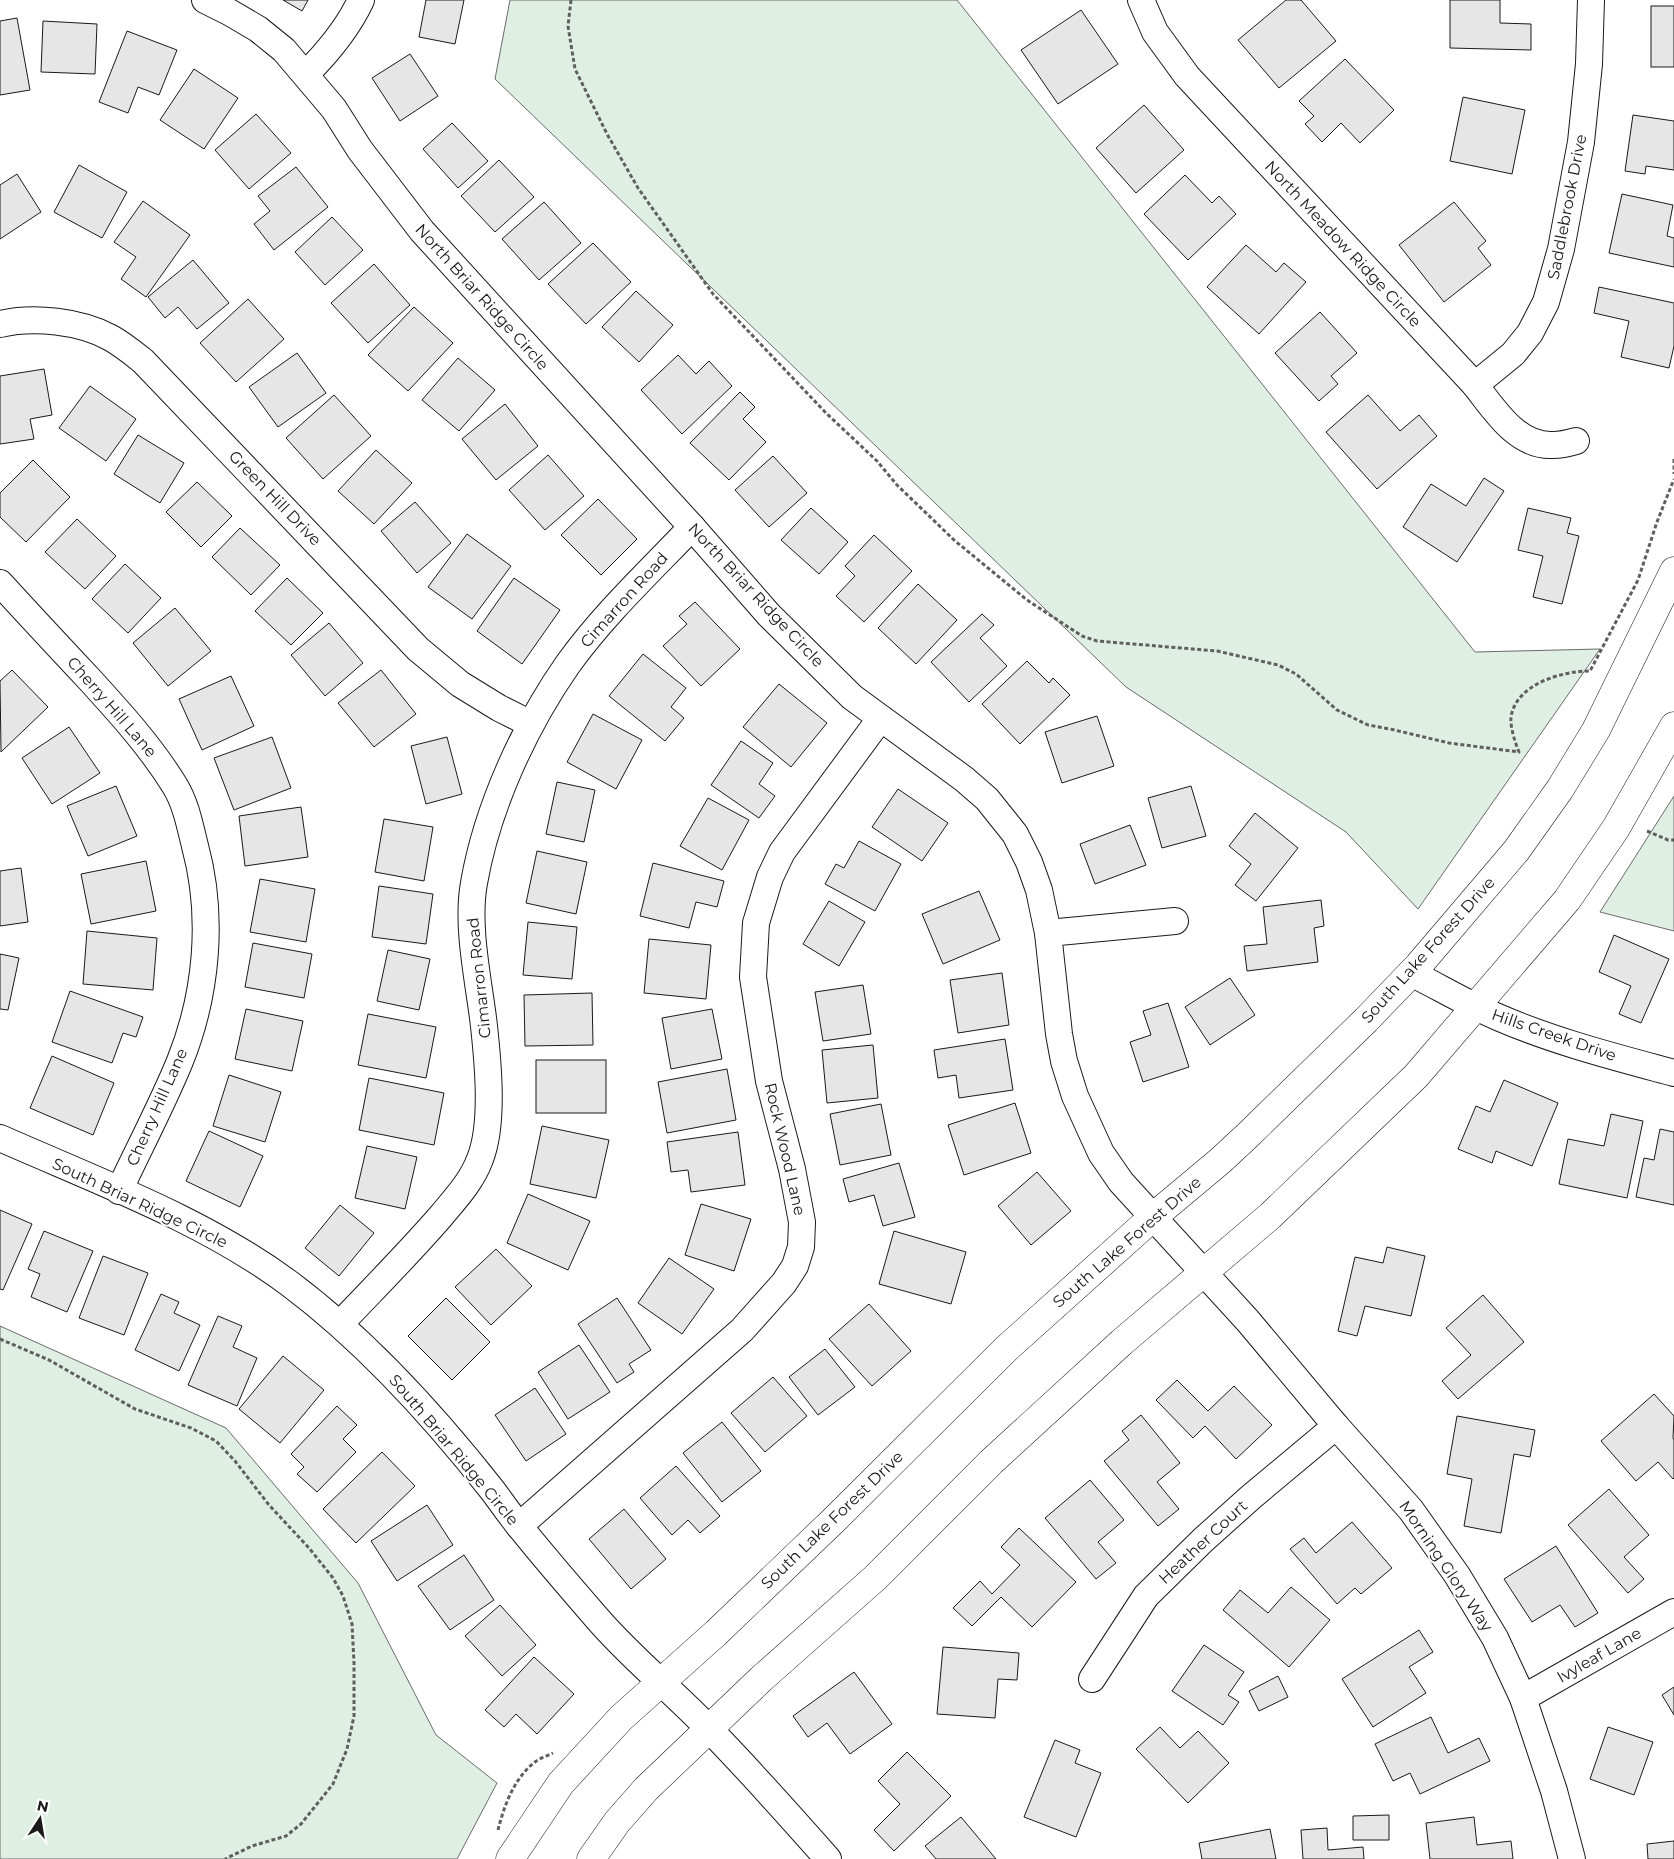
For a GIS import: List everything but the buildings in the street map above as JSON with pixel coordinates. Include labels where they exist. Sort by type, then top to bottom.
[{"type":"main road","name":"South Lake Forest Drive","points":[[510,1859],[561,1783],[621,1718],[660,1681],[716,1633],[833,1521],[1007,1348],[1152,1217],[1220,1161],[1255,1128],[1366,1020],[1411,973],[1516,851],[1560,789],[1608,708],[1674,572]]},
{"type":"main road","points":[[592,1859],[616,1822],[646,1789],[761,1679],[875,1578],[998,1456],[1122,1342],[1270,1216],[1416,1076],[1567,900],[1616,828],[1674,726]]},
{"type":"street","name":"North Briar Ridge Circle","points":[[205,0],[258,30],[284,50],[334,109],[360,150],[422,232],[692,527],[769,615],[852,697],[964,779],[987,799],[1015,834],[1029,862],[1039,890],[1048,933],[1059,1034],[1064,1062],[1075,1096],[1101,1153],[1120,1182],[1204,1273]]},
{"type":"street","points":[[306,74],[330,48],[355,14],[361,0]]},
{"type":"street","name":"North Meadow Ridge Circle","points":[[1141,0],[1155,32],[1187,76],[1475,385],[1509,427],[1530,441],[1551,446],[1576,442]]},
{"type":"street","name":"Saddlebrook Drive","points":[[1475,385],[1513,354],[1530,333],[1546,302],[1561,249],[1580,142],[1590,64],[1591,0]]},
{"type":"street","name":"Green Hill Drive","points":[[0,324],[11,321],[40,320],[81,326],[110,337],[143,361],[418,649],[460,684],[499,708],[531,724]]},
{"type":"street","name":"Cimarron Road","points":[[340,1324],[422,1239],[459,1195],[471,1178],[481,1158],[486,1132],[489,1094],[485,1037],[472,922],[474,886],[490,822],[504,785],[531,724],[569,664],[606,618],[692,527]]},
{"type":"street","name":"Cherry Hill Lane","points":[[0,583],[129,723],[153,752],[176,788],[186,812],[200,864],[206,920],[204,970],[192,1026],[180,1061],[119,1191]]},
{"type":"street","name":"Rock Wood Lane","points":[[518,1526],[742,1330],[784,1283],[795,1266],[801,1247],[802,1222],[792,1169],[767,1072],[753,977],[756,923],[770,877],[782,852],[880,719]]},
{"type":"street","points":[[1048,933],[1175,921]]},
{"type":"street","name":"Hills Creek Drive","points":[[1411,973],[1476,1007],[1551,1038],[1674,1073]]},
{"type":"street","name":"South Briar Ridge Circle","points":[[0,1138],[119,1191],[230,1245],[283,1279],[340,1324],[410,1394],[492,1490],[518,1526],[598,1620],[710,1729],[828,1859]]},
{"type":"street","name":"Morning Glory Way","points":[[1204,1273],[1248,1321],[1336,1426],[1411,1510],[1456,1575],[1495,1638],[1524,1698],[1554,1791],[1572,1859]]},
{"type":"street","name":"Heather Court","points":[[1092,1679],[1146,1596],[1203,1540],[1251,1497],[1336,1426]]},
{"type":"street","name":"Ivyleaf Lane","points":[[1524,1698],[1674,1612]]},
{"type":"path","points":[[571,0],[568,26],[575,69],[603,126],[638,188],[713,294],[826,413],[877,461],[904,492],[954,540],[1027,600],[1082,636],[1097,641],[1217,650],[1278,665],[1296,674],[1337,710],[1368,725],[1390,728],[1449,743],[1519,752],[1511,718],[1515,706],[1527,692],[1546,680],[1559,674],[1590,670],[1638,580],[1657,522],[1674,479]]},
{"type":"path","points":[[1674,459],[1674,474]]},
{"type":"path","points":[[1647,831],[1668,840],[1674,840]]},
{"type":"path","points":[[0,1339],[49,1360],[134,1409],[191,1428],[216,1441],[235,1461],[269,1505],[309,1548],[333,1578],[343,1596],[352,1624],[354,1716],[347,1749],[333,1784],[301,1824],[286,1836],[252,1846],[225,1859]]},
{"type":"green space","points":[[510,0],[957,0],[1475,652],[1600,649],[1418,909],[1346,832],[1126,687],[495,79]]},
{"type":"green space","points":[[1674,796],[1674,931],[1600,912]]},
{"type":"green space","points":[[0,1326],[226,1428],[358,1583],[436,1735],[497,1783],[457,1859],[0,1859]]}]
